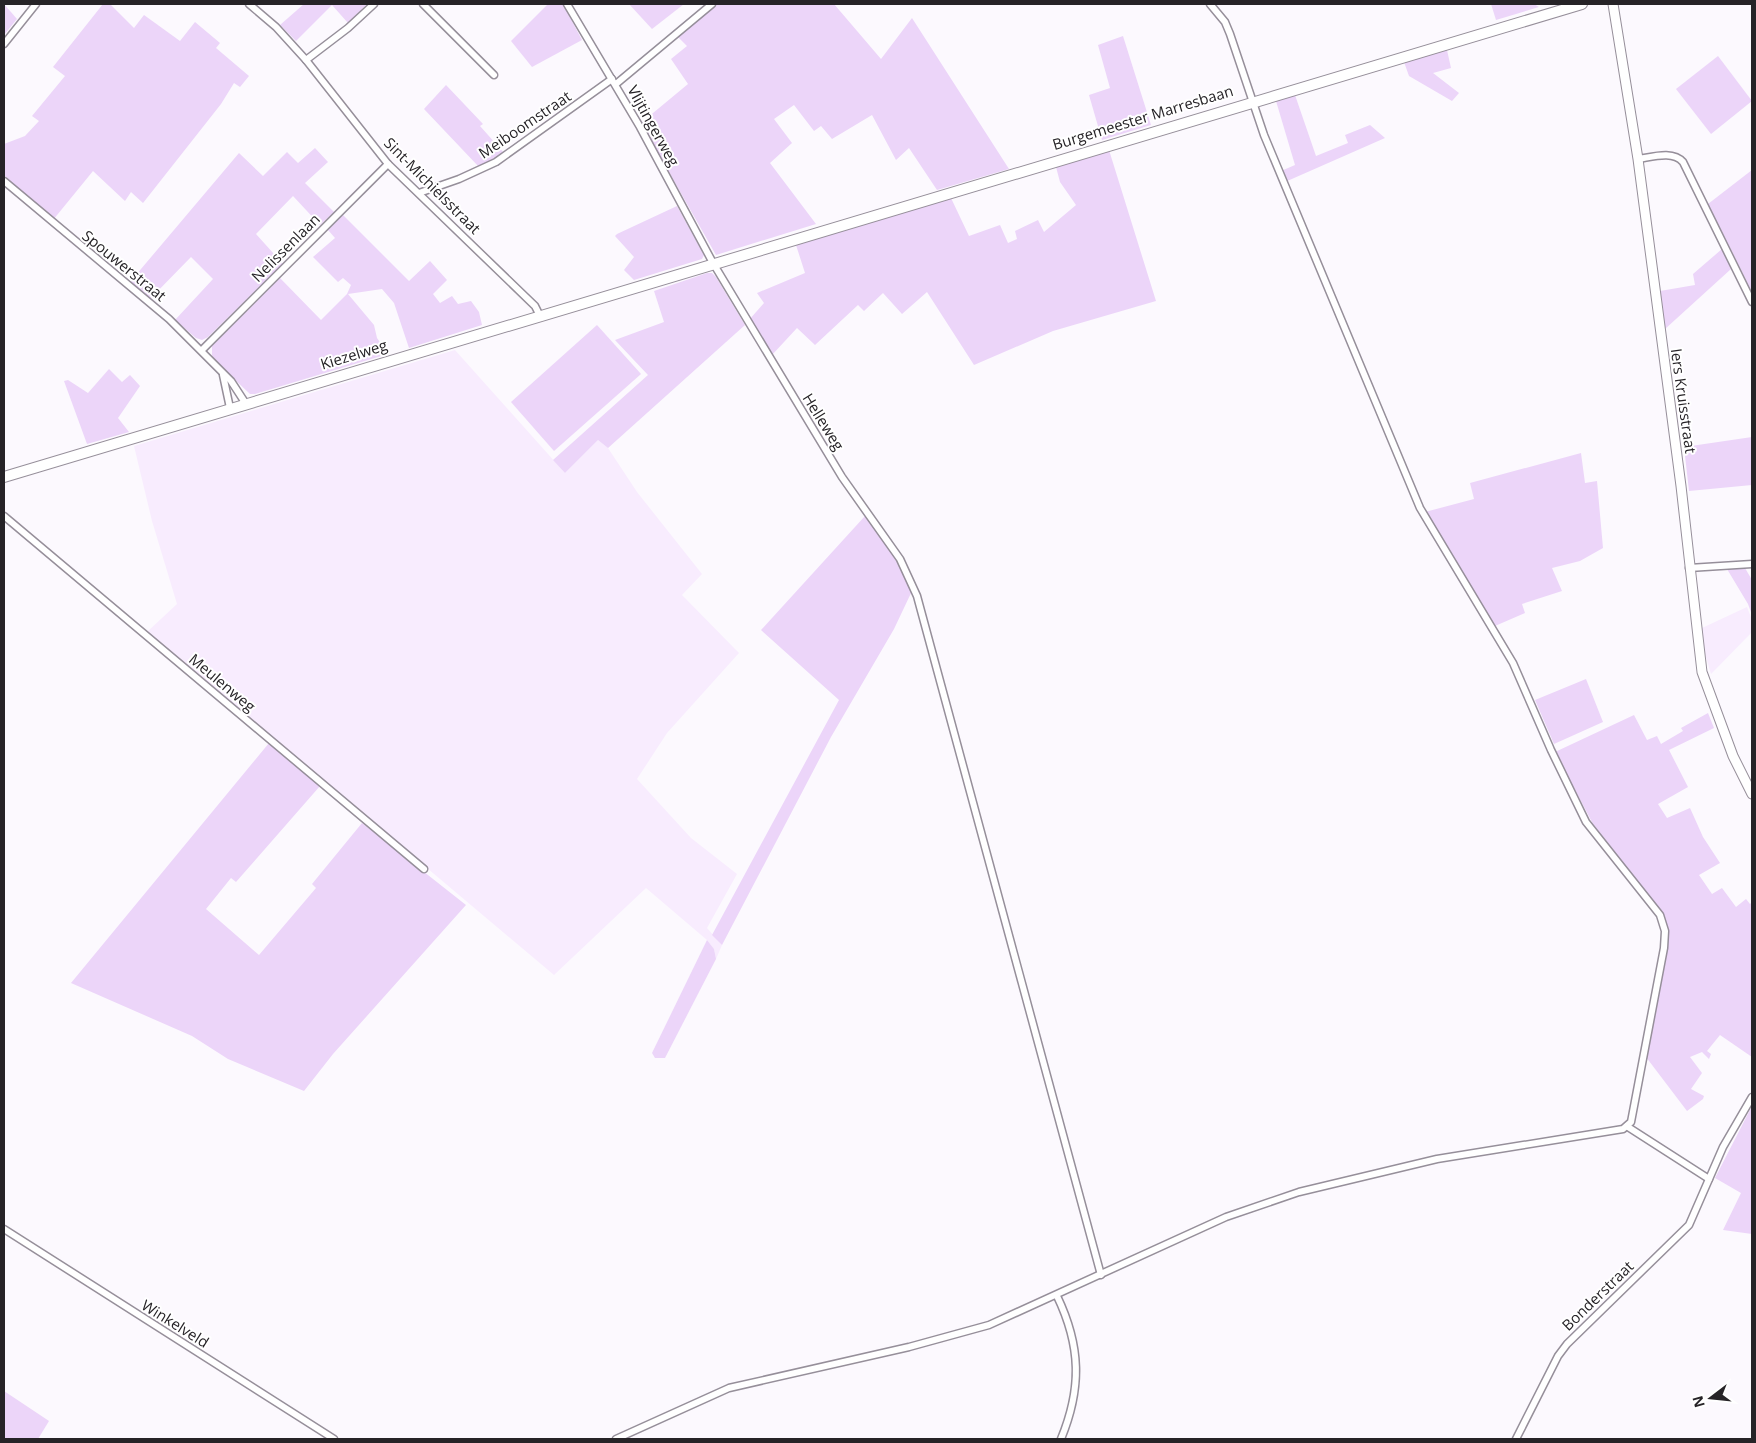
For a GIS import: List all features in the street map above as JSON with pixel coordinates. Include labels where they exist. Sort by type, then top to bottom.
[{"type":"main road","name":"Burgemeester Marresbaan","points":[[713,263],[1582,4]]},
{"type":"main road","name":"Kiezelweg","points":[[4,477],[713,263]]},
{"type":"street","points":[[4,44],[36,4]]},
{"type":"street","name":"Sint-Michielsstraat","points":[[249,4],[276,27],[306,60],[388,164],[535,306],[540,316]]},
{"type":"street","points":[[306,60],[348,28],[374,4]]},
{"type":"street","points":[[423,4],[494,75]]},
{"type":"street","name":"Vlijtingerweg","points":[[567,4],[579,27],[614,82],[713,263]]},
{"type":"street","name":"Meiboomstraat","points":[[419,193],[459,179],[496,162],[614,82],[712,4]]},
{"type":"street","points":[[1210,4],[1225,22],[1251,102],[1420,508],[1513,663],[1551,750],[1586,822],[1663,922],[1665,930],[1664,948],[1628,1127]]},
{"type":"street","name":"Iers Kruisstraat","points":[[1613,4],[1638,159],[1702,672],[1733,756],[1752,794]]},
{"type":"street","points":[[1638,159],[1670,155],[1677,156],[1683,162],[1752,302]]},
{"type":"street","name":"Nelissenlaan","points":[[202,350],[388,164]]},
{"type":"street","name":"Spouwerstraat","points":[[4,181],[169,319],[231,381],[246,404]]},
{"type":"street","name":"Helleweg","points":[[713,263],[842,477],[900,559],[916,592],[1101,1275]]},
{"type":"street","name":"Spouwerstraat","points":[[223,375],[230,408]]},
{"type":"street","name":"Meulenweg","points":[[4,516],[424,869]]},
{"type":"street","points":[[1689,568],[1752,564]]},
{"type":"street","name":"Bonderstraat","points":[[1516,1439],[1558,1356],[1577,1333],[1689,1225],[1723,1147],[1752,1097]]},
{"type":"street","points":[[616,1439],[729,1388],[971,1331],[1006,1319],[1226,1217],[1299,1192],[1437,1159],[1628,1127],[1709,1180]]},
{"type":"street","name":"Winkelveld","points":[[4,1229],[334,1439]]},
{"type":"street","points":[[1058,1296],[1071,1328],[1076,1369],[1072,1407],[1061,1439]]},
{"type":"shaded area","points":[[4,4],[17,19],[4,35]]},
{"type":"shaded area","points":[[103,4],[110,4],[134,28],[144,15],[180,41],[195,22],[220,43],[216,48],[249,76],[240,87],[234,83],[221,104],[143,203],[131,192],[125,201],[93,171],[53,220],[4,175],[4,144],[25,136],[39,121],[32,116],[65,76],[53,67]]},
{"type":"shaded area","points":[[304,4],[367,4],[348,23],[332,5],[296,41],[280,25]]},
{"type":"shaded area","points":[[548,4],[563,4],[582,40],[532,67],[511,41]]},
{"type":"shaded area","points":[[629,4],[684,4],[652,29]]},
{"type":"shaded area","points":[[716,4],[834,4],[881,59],[912,18],[1009,169],[937,190],[909,148],[896,160],[872,115],[832,139],[821,126],[814,131],[794,105],[774,119],[792,143],[770,163],[816,224],[716,255],[641,123],[688,84],[671,59],[687,46],[676,35]]},
{"type":"shaded area","points":[[1491,4],[1534,4],[1539,7],[1496,20]]},
{"type":"shaded area","points":[[1123,36],[1151,125],[1102,140],[1089,95],[1110,88],[1098,45]]},
{"type":"shaded area","points":[[1447,50],[1451,68],[1433,73],[1459,93],[1452,101],[1409,76],[1404,62]]},
{"type":"shaded area","points":[[1718,56],[1752,101],[1711,134],[1676,89]]},
{"type":"shaded area","points":[[446,85],[483,124],[480,126],[504,153],[479,167],[424,109]]},
{"type":"shaded area","points":[[1295,95],[1316,156],[1348,143],[1345,135],[1370,125],[1385,138],[1285,182],[1281,171],[1295,165],[1276,101]]},
{"type":"shaded area","points":[[315,148],[328,162],[305,183],[334,212],[320,225],[293,196],[256,234],[283,264],[208,337],[202,340],[196,338],[175,320],[213,279],[191,257],[150,299],[130,282],[239,153],[263,176],[287,152],[298,163]]},
{"type":"shaded area","points":[[1109,150],[1156,301],[1053,331],[974,365],[927,292],[902,314],[883,293],[864,311],[858,305],[815,345],[797,328],[772,355],[749,320],[764,303],[757,293],[805,273],[796,245],[951,198],[969,236],[1000,225],[1008,243],[1017,239],[1015,231],[1038,220],[1044,232],[1076,205],[1060,182],[1056,167]]},
{"type":"shaded area","points":[[1752,170],[1752,292],[1708,204]]},
{"type":"shaded area","points":[[677,206],[704,255],[702,259],[634,280],[624,270],[634,257],[615,236]]},
{"type":"shaded area","points":[[343,215],[409,281],[430,261],[447,280],[433,294],[440,303],[452,296],[458,304],[471,301],[479,312],[482,325],[409,348],[394,303],[382,289],[348,294],[374,325],[377,338],[388,354],[250,394],[215,361],[212,355],[212,346],[280,278],[321,320],[347,294],[351,285],[343,278],[338,282],[313,257],[335,238],[328,230]]},
{"type":"shaded area","points":[[1722,249],[1731,269],[1665,329],[1660,291],[1695,285],[1693,274]]},
{"type":"shaded area","points":[[712,273],[716,277],[745,325],[608,448],[598,440],[565,473],[553,460],[648,375],[615,340],[664,322],[654,291]]},
{"type":"shaded area","points":[[597,325],[641,374],[554,451],[511,402]]},
{"type":"shaded area","points":[[455,350],[565,473],[598,440],[608,448],[637,492],[702,574],[682,595],[739,653],[667,733],[637,779],[691,838],[737,874],[707,928],[722,945],[716,959],[714,949],[707,940],[646,888],[554,975],[147,632],[177,604],[152,521],[134,446]]},
{"type":"shaded area","points":[[109,369],[122,382],[130,375],[140,386],[118,418],[129,432],[87,444],[64,381],[68,380],[88,393]]},
{"type":"shaded area","points":[[1752,437],[1752,485],[1689,491],[1684,447]]},
{"type":"shaded area","points":[[1581,453],[1585,483],[1597,481],[1603,548],[1580,561],[1552,568],[1562,591],[1522,604],[1525,613],[1495,626],[1425,512],[1474,499],[1470,483]]},
{"type":"shaded area","points":[[865,516],[901,565],[912,591],[894,629],[831,737],[722,945],[712,935],[839,700],[761,630]]},
{"type":"shaded area","points":[[1745,568],[1752,580],[1752,615],[1748,604],[1727,569]]},
{"type":"shaded area","points":[[1747,607],[1752,620],[1752,632],[1711,674],[1705,654],[1702,628]]},
{"type":"shaded area","points":[[1586,679],[1603,722],[1554,744],[1535,700]]},
{"type":"shaded area","points":[[1708,713],[1714,728],[1669,750],[1688,787],[1658,804],[1667,818],[1690,808],[1703,837],[1720,863],[1699,875],[1712,894],[1722,888],[1736,907],[1746,899],[1750,904],[1752,902],[1752,1057],[1720,1035],[1707,1051],[1711,1054],[1709,1059],[1702,1052],[1690,1057],[1702,1073],[1691,1089],[1704,1096],[1703,1099],[1687,1111],[1646,1057],[1667,948],[1667,927],[1662,912],[1593,824],[1555,752],[1634,715],[1647,740],[1657,736],[1661,744],[1683,731],[1681,728]]},
{"type":"shaded area","points":[[269,743],[320,786],[236,882],[231,878],[206,909],[259,955],[316,888],[312,884],[362,823],[466,905],[333,1054],[304,1091],[228,1059],[192,1036],[71,983]]},
{"type":"shaded area","points":[[707,940],[714,949],[716,959],[665,1058],[655,1058],[652,1053]]},
{"type":"shaded area","points":[[1752,1106],[1752,1234],[1723,1230],[1741,1193],[1715,1178]]},
{"type":"shaded area","points":[[4,1391],[49,1421],[38,1439],[4,1439]]}]
